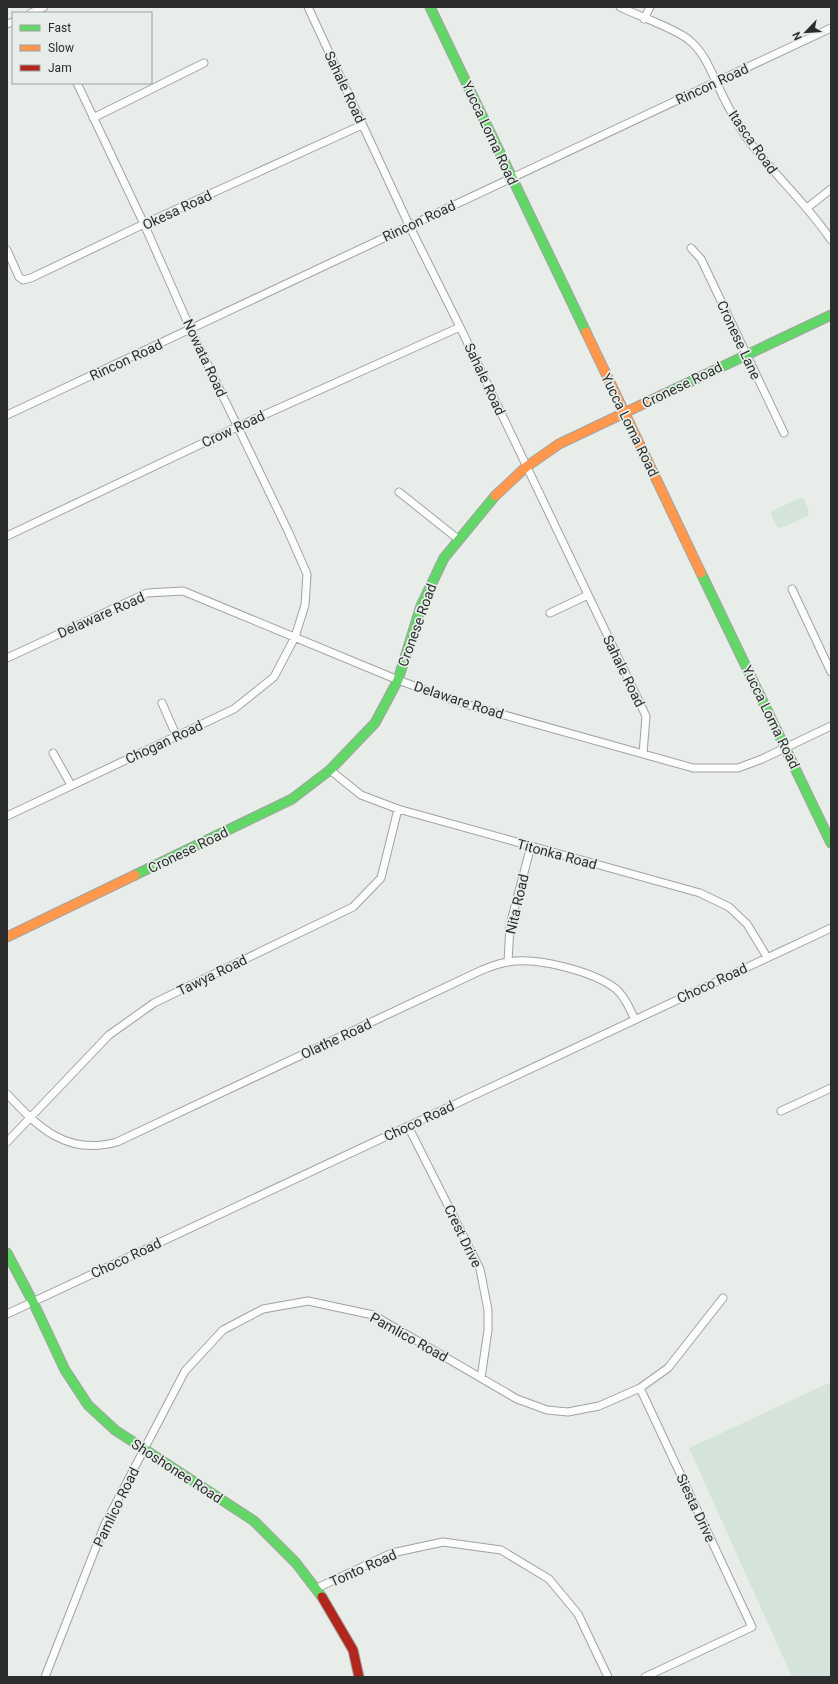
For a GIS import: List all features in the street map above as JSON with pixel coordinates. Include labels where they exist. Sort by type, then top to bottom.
[{"type":"street","name":"Sahale Road","points":[[308,7],[409,225],[460,327],[526,468],[646,716],[643,754]]},
{"type":"street","name":"Yucca Loma Road","points":[[430,7],[831,843]]},
{"type":"street","name":"Itasca Road","points":[[620,7],[688,39],[705,58],[736,121],[749,141],[779,178],[807,208],[831,240]]},
{"type":"street","points":[[644,19],[650,7]]},
{"type":"street","name":"Rincon Road","points":[[7,415],[191,330],[409,225],[512,179],[831,28]]},
{"type":"street","points":[[93,118],[204,63]]},
{"type":"street","name":"Nowata Road","points":[[77,84],[144,224],[191,330],[288,531],[307,574],[305,605],[295,637]]},
{"type":"street","name":"Okesa Road","points":[[7,250],[19,276],[23,280],[31,278],[144,224],[362,125]]},
{"type":"street","points":[[807,208],[831,190]]},
{"type":"street","name":"Cronese Lane","points":[[691,248],[701,259],[784,433]]},
{"type":"street","name":"Cronese Road","points":[[7,937],[292,799],[330,770],[375,723],[398,680],[421,606],[444,558],[489,501],[526,468],[559,444],[831,315]]},
{"type":"street","name":"Crow Road","points":[[7,536],[237,427],[460,327]]},
{"type":"street","points":[[399,492],[458,539]]},
{"type":"street","points":[[792,589],[831,672]]},
{"type":"street","name":"Delaware Road","points":[[7,658],[147,593],[183,591],[398,680],[458,702],[694,768],[738,768],[786,748],[831,726]]},
{"type":"street","points":[[550,613],[588,595]]},
{"type":"street","name":"Chogan Road","points":[[7,816],[176,735],[234,709],[274,677],[295,637]]},
{"type":"street","points":[[162,703],[176,735]]},
{"type":"street","points":[[53,753],[72,786]]},
{"type":"street","name":"Titonka Road","points":[[330,770],[361,795],[398,809],[706,896],[729,907],[747,924],[768,957]]},
{"type":"street","name":"Tawya Road","points":[[7,1142],[29,1117],[109,1035],[154,1003],[353,907],[381,878],[398,809]]},
{"type":"street","name":"Nita Road","points":[[508,962],[510,925],[531,846]]},
{"type":"street","name":"Choco Road","points":[[7,1314],[831,928]]},
{"type":"street","name":"Olathe Road","points":[[7,1094],[29,1117],[47,1132],[70,1144],[92,1146],[117,1142],[475,974],[508,962],[524,961],[548,964],[601,979],[616,990],[625,1000],[635,1020]]},
{"type":"street","points":[[781,1111],[831,1088]]},
{"type":"street","name":"Crest Drive","points":[[408,1126],[480,1269],[488,1310],[488,1330],[481,1378]]},
{"type":"street","name":"Shoshonee Road","points":[[7,1252],[33,1302],[59,1358],[79,1394],[101,1418],[115,1430],[254,1521],[273,1536],[317,1588],[352,1648],[359,1677]]},
{"type":"street","name":"Pamlico Road","points":[[45,1677],[105,1524],[185,1371],[223,1330],[263,1309],[308,1301],[373,1315],[517,1399],[547,1410],[568,1412],[599,1406],[640,1388],[668,1368],[723,1298]]},
{"type":"street","name":"Siesta Drive","points":[[640,1388],[752,1627],[645,1677]]},
{"type":"street","name":"Tonto Road","points":[[317,1588],[392,1553],[443,1542],[501,1550],[549,1579],[578,1614],[608,1677]]},
{"type":"shaded area","points":[[800,498],[804,499],[809,511],[808,516],[781,528],[777,527],[771,515],[772,511]]},
{"type":"shaded area","points":[[831,1382],[831,1677],[792,1677],[689,1448]]},
{"type":"traffic: fast","points":[[430,7],[586,332]]},
{"type":"traffic: fast","points":[[662,395],[831,315]]},
{"type":"traffic: fast","points":[[135,875],[292,799],[330,770],[375,723],[398,680],[421,606],[444,558],[495,496]]},
{"type":"traffic: fast","points":[[701,573],[831,843]]},
{"type":"traffic: fast","points":[[7,1253],[33,1302],[65,1370],[88,1405],[115,1430],[254,1521],[296,1563],[322,1597]]},
{"type":"traffic: slow","points":[[586,332],[701,573]]},
{"type":"traffic: slow","points":[[495,496],[526,467],[559,444],[662,395]]},
{"type":"traffic: slow","points":[[7,937],[135,875]]},
{"type":"traffic: jam","points":[[322,1597],[353,1650],[359,1677]]}]
